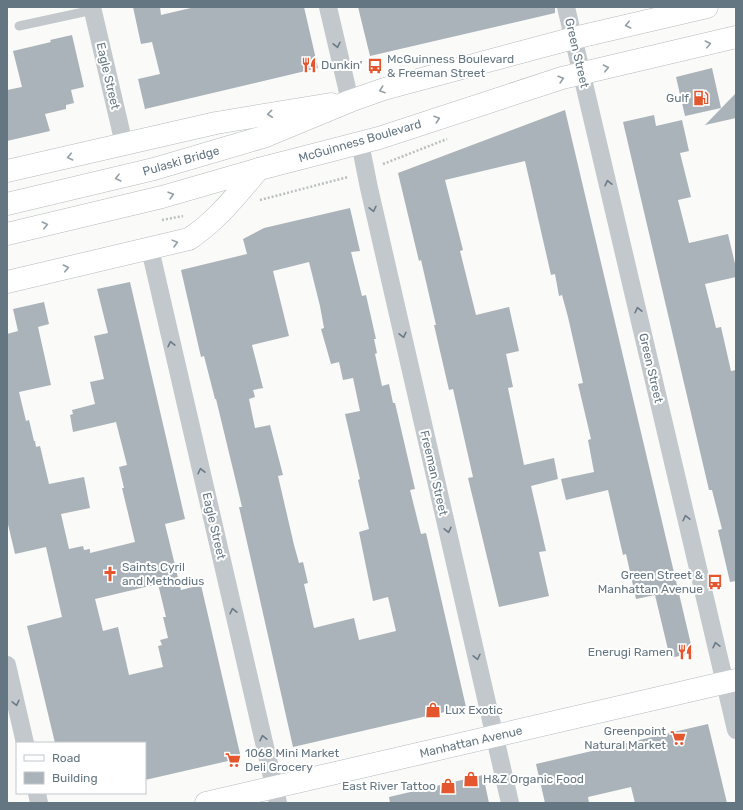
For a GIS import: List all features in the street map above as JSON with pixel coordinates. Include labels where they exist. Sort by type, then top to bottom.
[{"type":"main road","points":[[7,171],[235,119],[350,101],[384,89],[665,12],[707,7]]},
{"type":"main road","name":"McGuinness Boulevard","points":[[259,169],[360,143],[562,78],[736,37]]},
{"type":"main road","name":"Pulaski Bridge","points":[[7,204],[147,171],[256,139],[350,101]]},
{"type":"main road","points":[[7,234],[162,197],[259,169]]},
{"type":"main road","points":[[7,282],[150,249],[189,238],[198,233],[223,209],[259,169]]},
{"type":"main road","name":"Manhattan Avenue","points":[[206,803],[276,795],[495,736],[730,682]]},
{"type":"street","points":[[328,7],[350,101]]},
{"type":"street","name":"Green Street","points":[[566,7],[730,682],[736,730]]},
{"type":"street","name":"Eagle Street","points":[[92,8],[124,144]]},
{"type":"street","name":"Freeman Street","points":[[360,143],[368,188],[510,803]]},
{"type":"street","name":"Eagle Street","points":[[150,249],[276,795]]},
{"type":"street","points":[[7,665],[25,742]]},
{"type":"lane","points":[[19,26],[92,8]]},
{"type":"building","points":[[133,7],[160,7],[161,15],[195,7],[304,7],[318,68],[145,109],[138,79],[160,74],[152,42],[141,44]]},
{"type":"building","points":[[358,7],[555,7],[555,13],[370,56]]},
{"type":"building","points":[[72,35],[84,87],[71,90],[74,103],[66,105],[66,109],[45,114],[50,131],[7,141],[7,90],[22,87],[13,51],[51,42],[50,40]]},
{"type":"building","points":[[712,68],[721,108],[685,116],[676,77]]},
{"type":"building","points":[[736,93],[736,118],[705,125]]},
{"type":"building","points":[[565,110],[693,653],[670,658],[655,595],[636,599],[626,554],[623,555],[608,490],[566,500],[561,479],[594,472],[588,440],[591,439],[578,384],[583,383],[568,317],[562,295],[559,296],[555,274],[551,275],[525,161],[445,180],[463,250],[460,251],[476,315],[509,307],[519,351],[506,354],[513,387],[508,388],[524,465],[554,458],[558,479],[531,486],[546,551],[539,552],[549,596],[499,607],[468,478],[473,477],[453,389],[449,390],[421,260],[419,261],[398,173]]},
{"type":"building","points":[[654,115],[656,126],[682,120],[689,151],[680,153],[691,197],[678,200],[689,243],[728,234],[736,268],[736,277],[705,284],[716,328],[721,327],[731,371],[736,370],[736,581],[730,582],[718,530],[722,529],[712,490],[709,490],[623,122]]},
{"type":"building","points":[[350,208],[360,251],[351,252],[362,296],[366,295],[376,339],[374,339],[377,353],[375,354],[382,386],[389,384],[393,403],[395,403],[415,489],[410,490],[421,534],[426,533],[466,707],[293,747],[239,507],[242,507],[216,399],[204,356],[201,357],[181,270],[247,254],[243,239],[264,228]],"holes":[[[309,262],[324,328],[321,329],[331,364],[339,362],[343,380],[353,378],[360,411],[345,414],[360,479],[358,480],[369,529],[359,532],[373,601],[388,597],[396,631],[359,640],[354,618],[314,628],[304,584],[308,583],[303,562],[299,563],[294,545],[278,476],[283,475],[270,425],[255,428],[249,399],[255,397],[253,390],[263,388],[252,345],[289,336],[273,271]]]},
{"type":"building","points":[[130,282],[185,519],[165,524],[181,590],[201,585],[241,758],[146,780],[146,742],[55,742],[27,626],[62,617],[46,547],[15,554],[7,520],[7,334],[18,331],[13,309],[44,302],[49,324],[38,327],[51,385],[19,392],[26,421],[29,420],[36,447],[40,446],[49,484],[84,477],[90,508],[61,514],[69,549],[83,546],[84,550],[90,549],[90,553],[135,542],[122,488],[124,488],[119,467],[127,465],[116,422],[73,432],[70,415],[73,414],[72,410],[95,404],[90,382],[104,379],[94,336],[108,333],[97,289]],"holes":[[[158,584],[166,617],[163,617],[168,638],[160,640],[162,645],[158,646],[163,667],[129,675],[118,627],[103,631],[95,599]]]},
{"type":"building","points":[[708,724],[727,803],[635,803],[631,787],[588,797],[589,803],[545,803],[536,764]]},
{"type":"building","points":[[483,775],[489,803],[390,803],[389,797]]},
{"type":"place","name":"Dunkin'","points":[[309,65]]},
{"type":"place","name":"McGuinness Boulevard & Freeman Street","points":[[375,66]]},
{"type":"place","name":"Gulf","points":[[701,98]]},
{"type":"place","name":"Saints Cyril and Methodius","points":[[110,574]]},
{"type":"place","name":"Green Street & Manhattan Avenue","points":[[715,582]]},
{"type":"place","name":"Enerugi Ramen","points":[[685,652]]},
{"type":"place","name":"Lux Exotic","points":[[433,710]]},
{"type":"place","name":"Greenpoint Natural Market","points":[[678,738]]},
{"type":"place","name":"1068 Mini Market Deli Grocery","points":[[233,760]]},
{"type":"place","name":"H&Z Organic Food","points":[[471,779]]},
{"type":"place","name":"East River Tattoo","points":[[448,786]]}]
